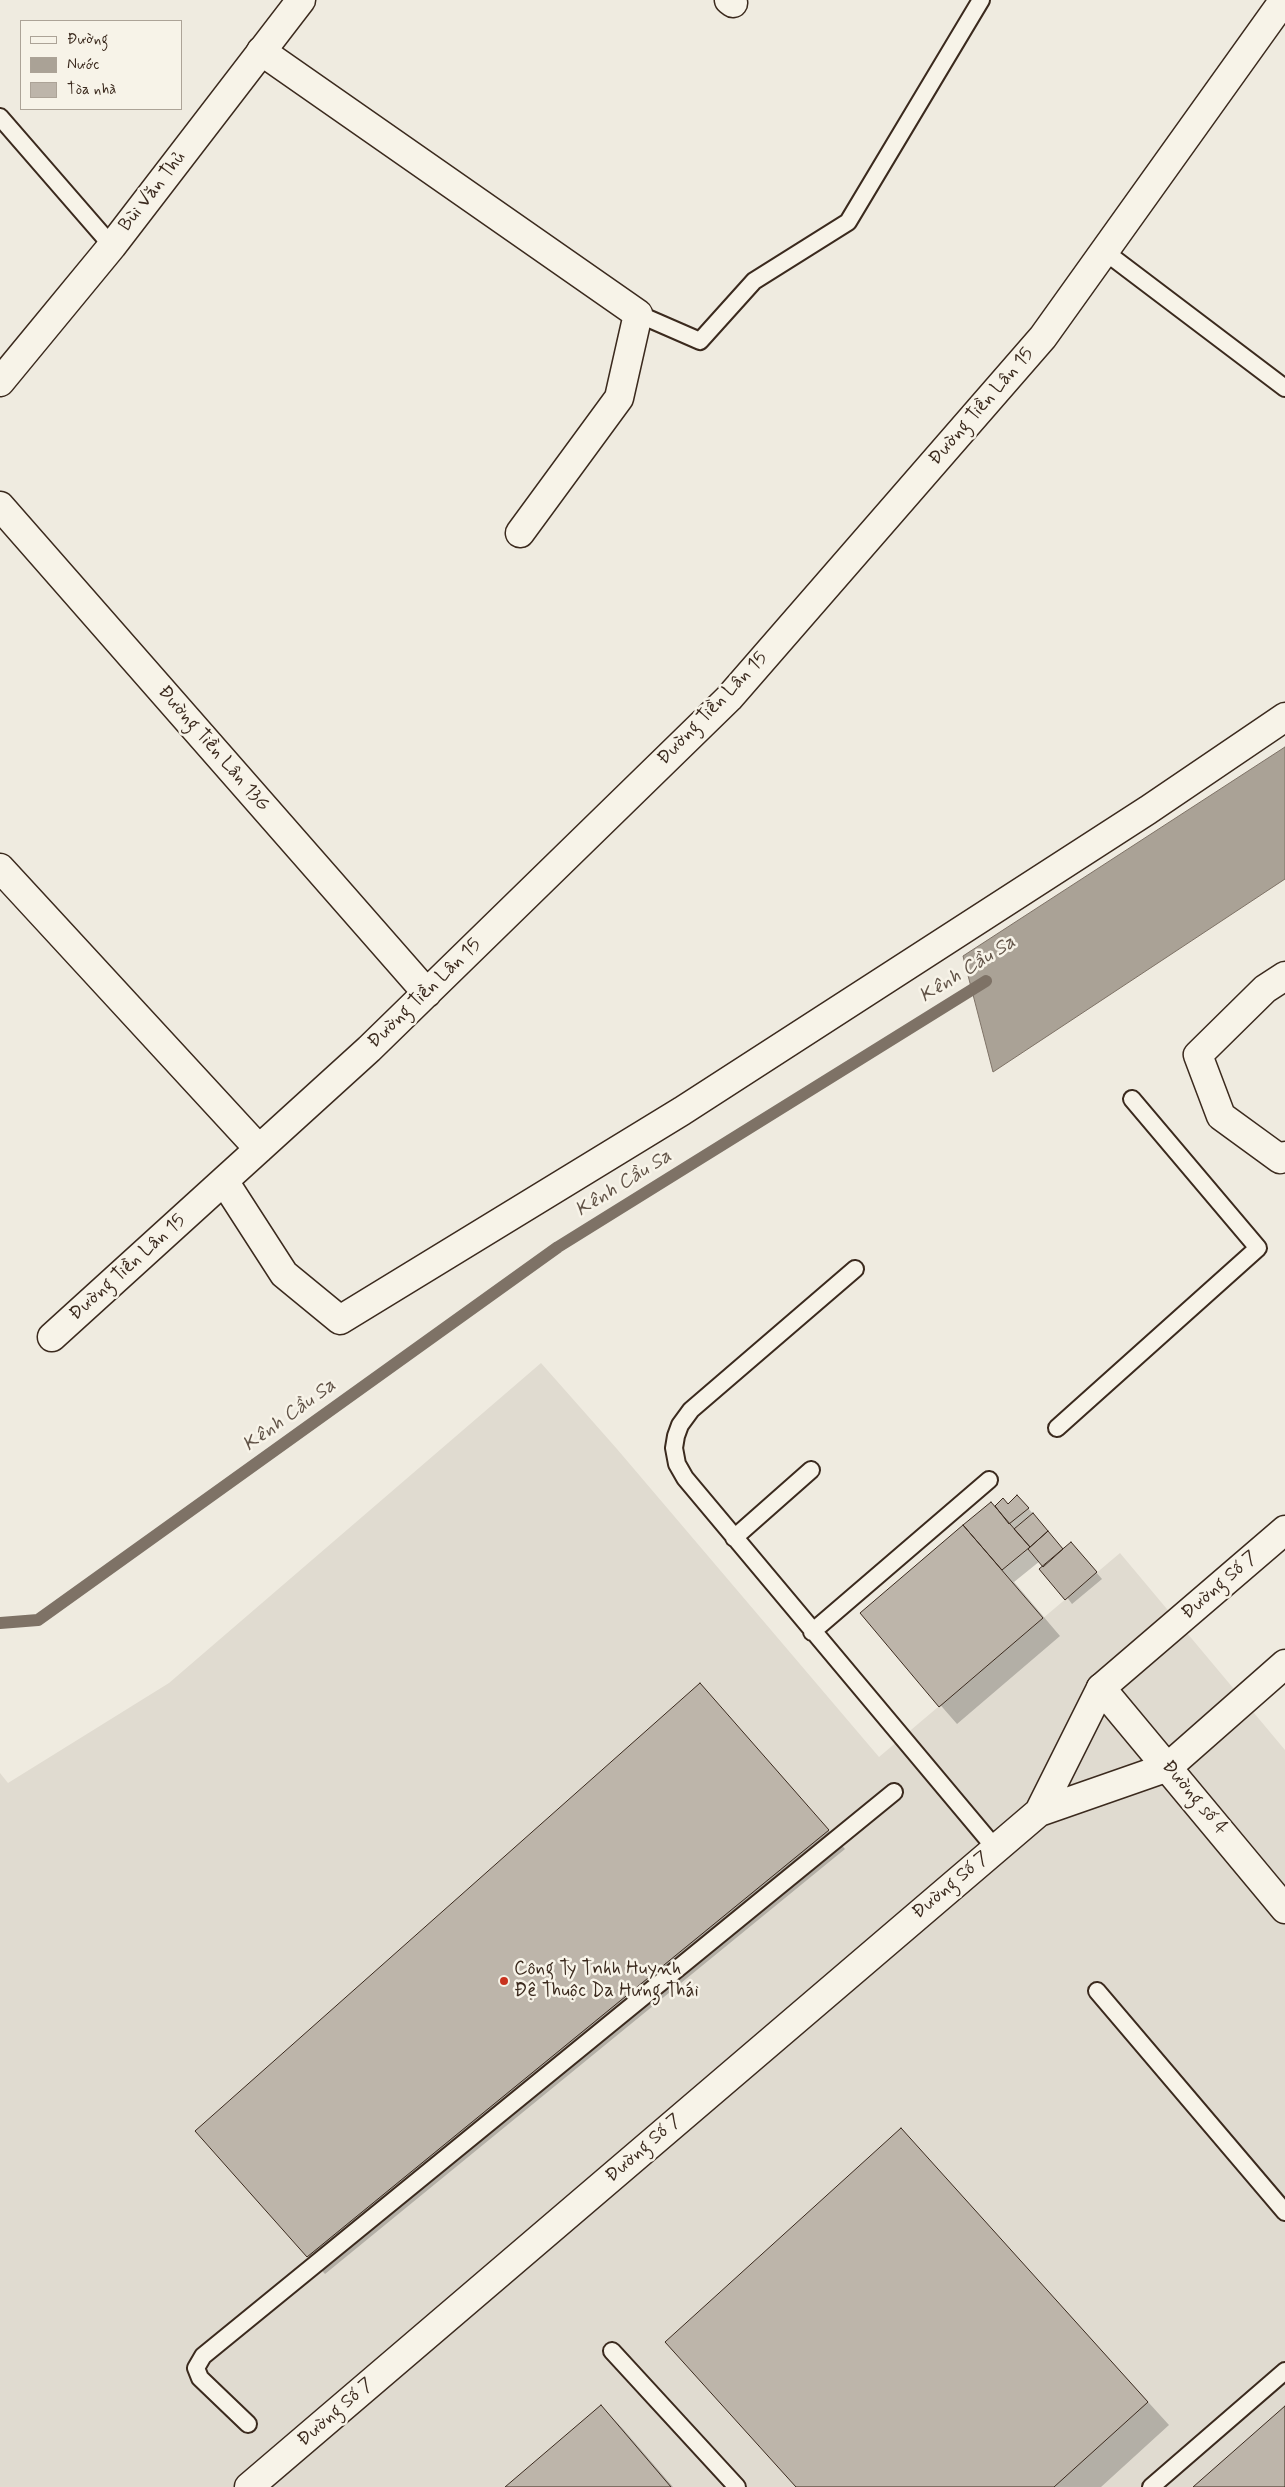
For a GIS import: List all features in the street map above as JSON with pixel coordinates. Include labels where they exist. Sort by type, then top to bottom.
[{"type":"street","name":"Bùi Văn Thủ","points":[[0,382],[112,246],[301,0]]},
{"type":"street","name":"Đường Tiền Lân 15","points":[[52,1337],[427,993],[729,698],[1043,337],[1284,0]]},
{"type":"street","points":[[261,51],[638,314],[618,398],[520,533]]},
{"type":"street","name":"Đường Tiền Lân 13G","points":[[0,506],[427,993]]},
{"type":"street","points":[[224,1181],[284,1274],[340,1320],[682,1111],[1148,810],[1285,717]]},
{"type":"street","points":[[0,868],[259,1149]]},
{"type":"street","points":[[1285,976],[1265,989],[1198,1055],[1221,1116],[1280,1159],[1285,1156]]},
{"type":"street","name":"Đường Số 7","points":[[1039,1812],[1101,1688],[1285,1530]]},
{"type":"street","name":"Đường Số 7","points":[[249,2487],[1039,1812],[1168,1767],[1285,1664]]},
{"type":"street","name":"Đường số 4","points":[[1101,1688],[1285,1909]]},
{"type":"lane","points":[[638,314],[700,341],[754,281],[848,222],[981,0]]},
{"type":"lane","points":[[0,117],[112,246]]},
{"type":"lane","points":[[1104,251],[1285,388]]},
{"type":"lane","points":[[1057,1428],[1258,1248],[1132,1099]]},
{"type":"lane","points":[[855,1269],[691,1410],[680,1425],[674,1448],[677,1464],[684,1478],[996,1849]]},
{"type":"lane","points":[[734,1538],[811,1470]]},
{"type":"lane","points":[[812,1632],[989,1480]]},
{"type":"lane","points":[[248,2424],[200,2378],[196,2368],[203,2356],[894,1792]]},
{"type":"lane","points":[[1097,1990],[1285,2212]]},
{"type":"lane","points":[[612,2351],[737,2487]]},
{"type":"lane","points":[[1151,2487],[1285,2371]]},
{"type":"shaded area","points":[[541,1363],[617,1449],[879,1757],[1120,1553],[1285,1750],[1285,2487],[0,2487],[0,1773],[8,1783],[169,1683]]},
{"type":"water","points":[[1285,747],[1285,879],[993,1072],[963,956]]},
{"type":"building","points":[[1017,1495],[1029,1508],[1009,1524],[995,1506],[1003,1498],[1008,1504]]},
{"type":"building","points":[[991,1502],[1030,1547],[1002,1570],[963,1525]]},
{"type":"building","points":[[1033,1513],[1048,1531],[1030,1547],[1014,1529]]},
{"type":"building","points":[[963,1525],[1043,1618],[939,1707],[860,1613]]},
{"type":"building","points":[[1048,1531],[1063,1549],[1043,1567],[1028,1549]]},
{"type":"building","points":[[1071,1542],[1097,1572],[1065,1600],[1039,1569]]},
{"type":"building","name":"Công Ty Tnhh Huynh Đệ Thuộc Da Hưng Thái","points":[[700,1683],[829,1830],[307,2257],[195,2131]]},
{"type":"building","points":[[901,2128],[1148,2402],[1054,2487],[796,2487],[665,2342]]},
{"type":"building","points":[[601,2405],[671,2487],[505,2487]]},
{"type":"building","points":[[1285,2406],[1285,2487],[1193,2487]]},
{"type":"waterway","name":"Kênh Cầu Sa","points":[[0,1623],[38,1620],[558,1247],[986,981]]},
{"type":"place","name":"Công Ty Tnhh Huynh Đệ Thuộc Da Hưng Thái","points":[[504,1981]]}]
